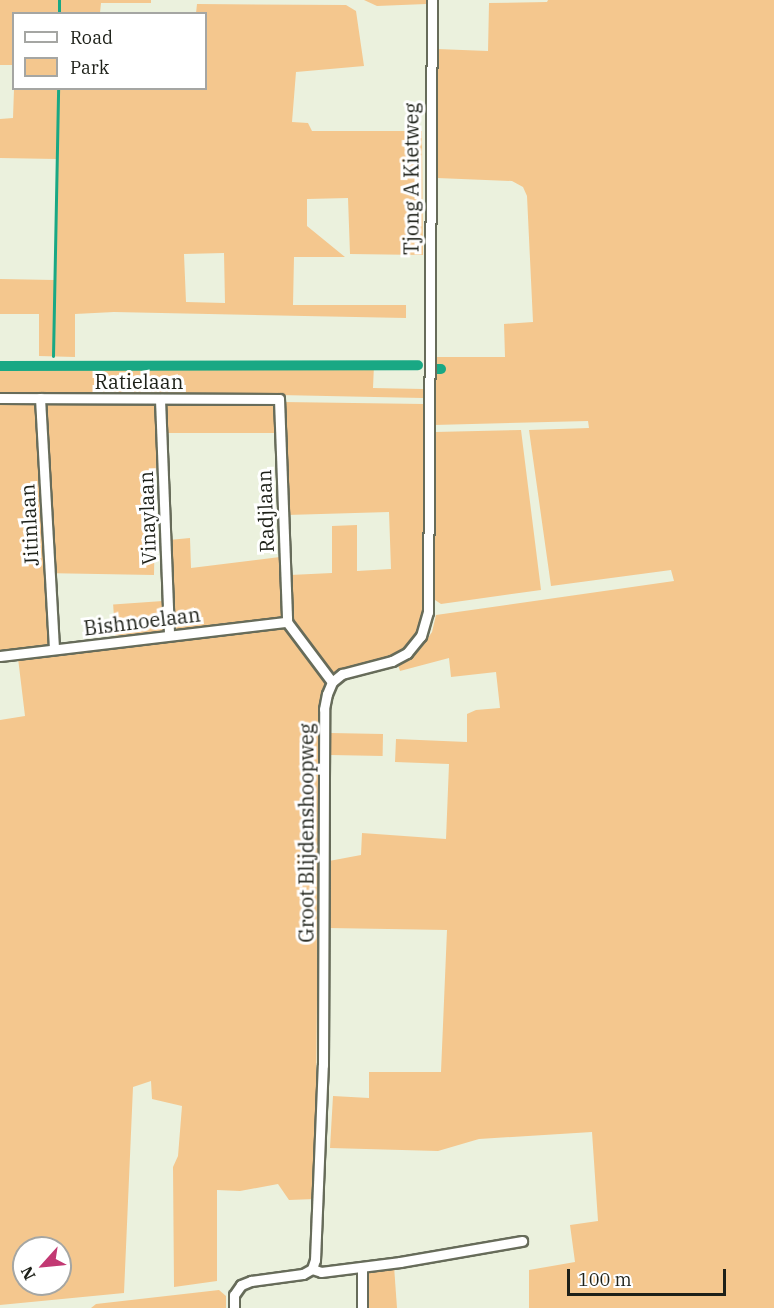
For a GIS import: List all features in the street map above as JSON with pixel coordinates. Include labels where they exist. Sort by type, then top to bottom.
[{"type":"street","name":"Tjong A Kietweg","points":[[332,682],[342,674],[392,660],[407,653],[421,636],[426,624],[431,586],[428,358],[432,0]]},
{"type":"street","name":"Ratielaan","points":[[0,398],[279,399]]},
{"type":"street","name":"Jitinlaan","points":[[40,398],[54,649]]},
{"type":"street","name":"Vinaylaan","points":[[160,399],[169,635]]},
{"type":"street","name":"Radjlaan","points":[[279,399],[287,622]]},
{"type":"street","points":[[287,622],[332,682]]},
{"type":"street","name":"Bishnoelaan","points":[[0,656],[287,622]]},
{"type":"street","name":"Groot Blijdenshoopweg","points":[[312,1269],[315,1260],[323,1065],[324,709],[332,682]]},
{"type":"street","points":[[234,1308],[234,1295],[242,1285],[251,1281],[303,1274],[312,1269],[321,1272],[362,1267],[522,1241]]},
{"type":"street","points":[[362,1267],[362,1308]]},
{"type":"green space","points":[[0,0],[151,0],[151,3],[101,3],[100,12],[12,12],[12,65],[0,65]]},
{"type":"green space","points":[[364,0],[426,0],[426,4],[377,6]]},
{"type":"green space","points":[[548,0],[774,0],[774,1308],[529,1308],[529,1270],[575,1262],[570,1225],[598,1221],[592,1132],[479,1139],[438,1151],[330,1148],[333,1096],[369,1098],[369,1072],[441,1072],[447,930],[329,928],[329,861],[361,855],[362,833],[446,839],[449,764],[395,762],[396,739],[467,742],[467,714],[476,710],[500,708],[496,672],[451,677],[449,658],[400,671],[398,665],[421,648],[432,632],[436,615],[674,581],[671,570],[551,586],[529,430],[589,428],[588,421],[434,425],[432,357],[505,357],[504,324],[533,322],[527,196],[523,187],[512,181],[437,178],[437,49],[488,51],[489,3],[547,2]]},
{"type":"green space","points":[[197,4],[346,5],[356,11],[364,66],[296,72],[292,122],[308,123],[312,131],[422,131],[423,255],[350,254],[348,198],[307,199],[307,226],[345,257],[294,257],[293,305],[406,305],[406,318],[114,312],[75,314],[75,357],[39,356],[39,314],[0,314],[0,279],[54,280],[57,159],[0,158],[0,119],[13,118],[14,90],[207,90],[207,12],[196,12]],"holes":[[[224,253],[225,303],[186,302],[184,254]]]},
{"type":"green space","points":[[374,365],[373,388],[423,389],[423,398],[279,395],[0,395],[0,366]]},
{"type":"green space","points":[[37,402],[49,646],[0,653],[0,403]]},
{"type":"green space","points":[[45,402],[157,404],[154,575],[42,573]]},
{"type":"green space","points":[[165,402],[276,402],[276,433],[165,433]]},
{"type":"green space","points":[[283,402],[424,404],[426,605],[416,638],[406,649],[390,657],[340,670],[333,677],[293,622],[290,575],[332,573],[332,526],[357,525],[357,571],[391,569],[389,512],[287,515]]},
{"type":"green space","points":[[521,430],[541,590],[441,604],[435,600],[435,432]]},
{"type":"green space","points":[[190,538],[191,568],[280,557],[283,618],[173,632],[169,540]]},
{"type":"green space","points":[[163,601],[165,632],[115,635],[113,604]]},
{"type":"green space","points":[[286,626],[323,675],[325,683],[320,698],[315,1199],[289,1200],[278,1184],[240,1191],[217,1190],[217,1281],[174,1287],[173,1167],[178,1156],[182,1106],[152,1099],[151,1081],[133,1087],[124,1293],[0,1305],[0,720],[25,716],[18,658]]},
{"type":"green space","points":[[331,733],[383,734],[383,756],[331,755]]},
{"type":"green space","points":[[394,1266],[397,1308],[363,1308],[363,1269]]},
{"type":"green space","points":[[219,1290],[226,1296],[226,1308],[91,1308],[96,1304]]},
{"type":"waterway","points":[[59,0],[59,12]]},
{"type":"waterway","points":[[53,356],[58,90]]},
{"type":"waterway","points":[[0,366],[418,365]]}]
